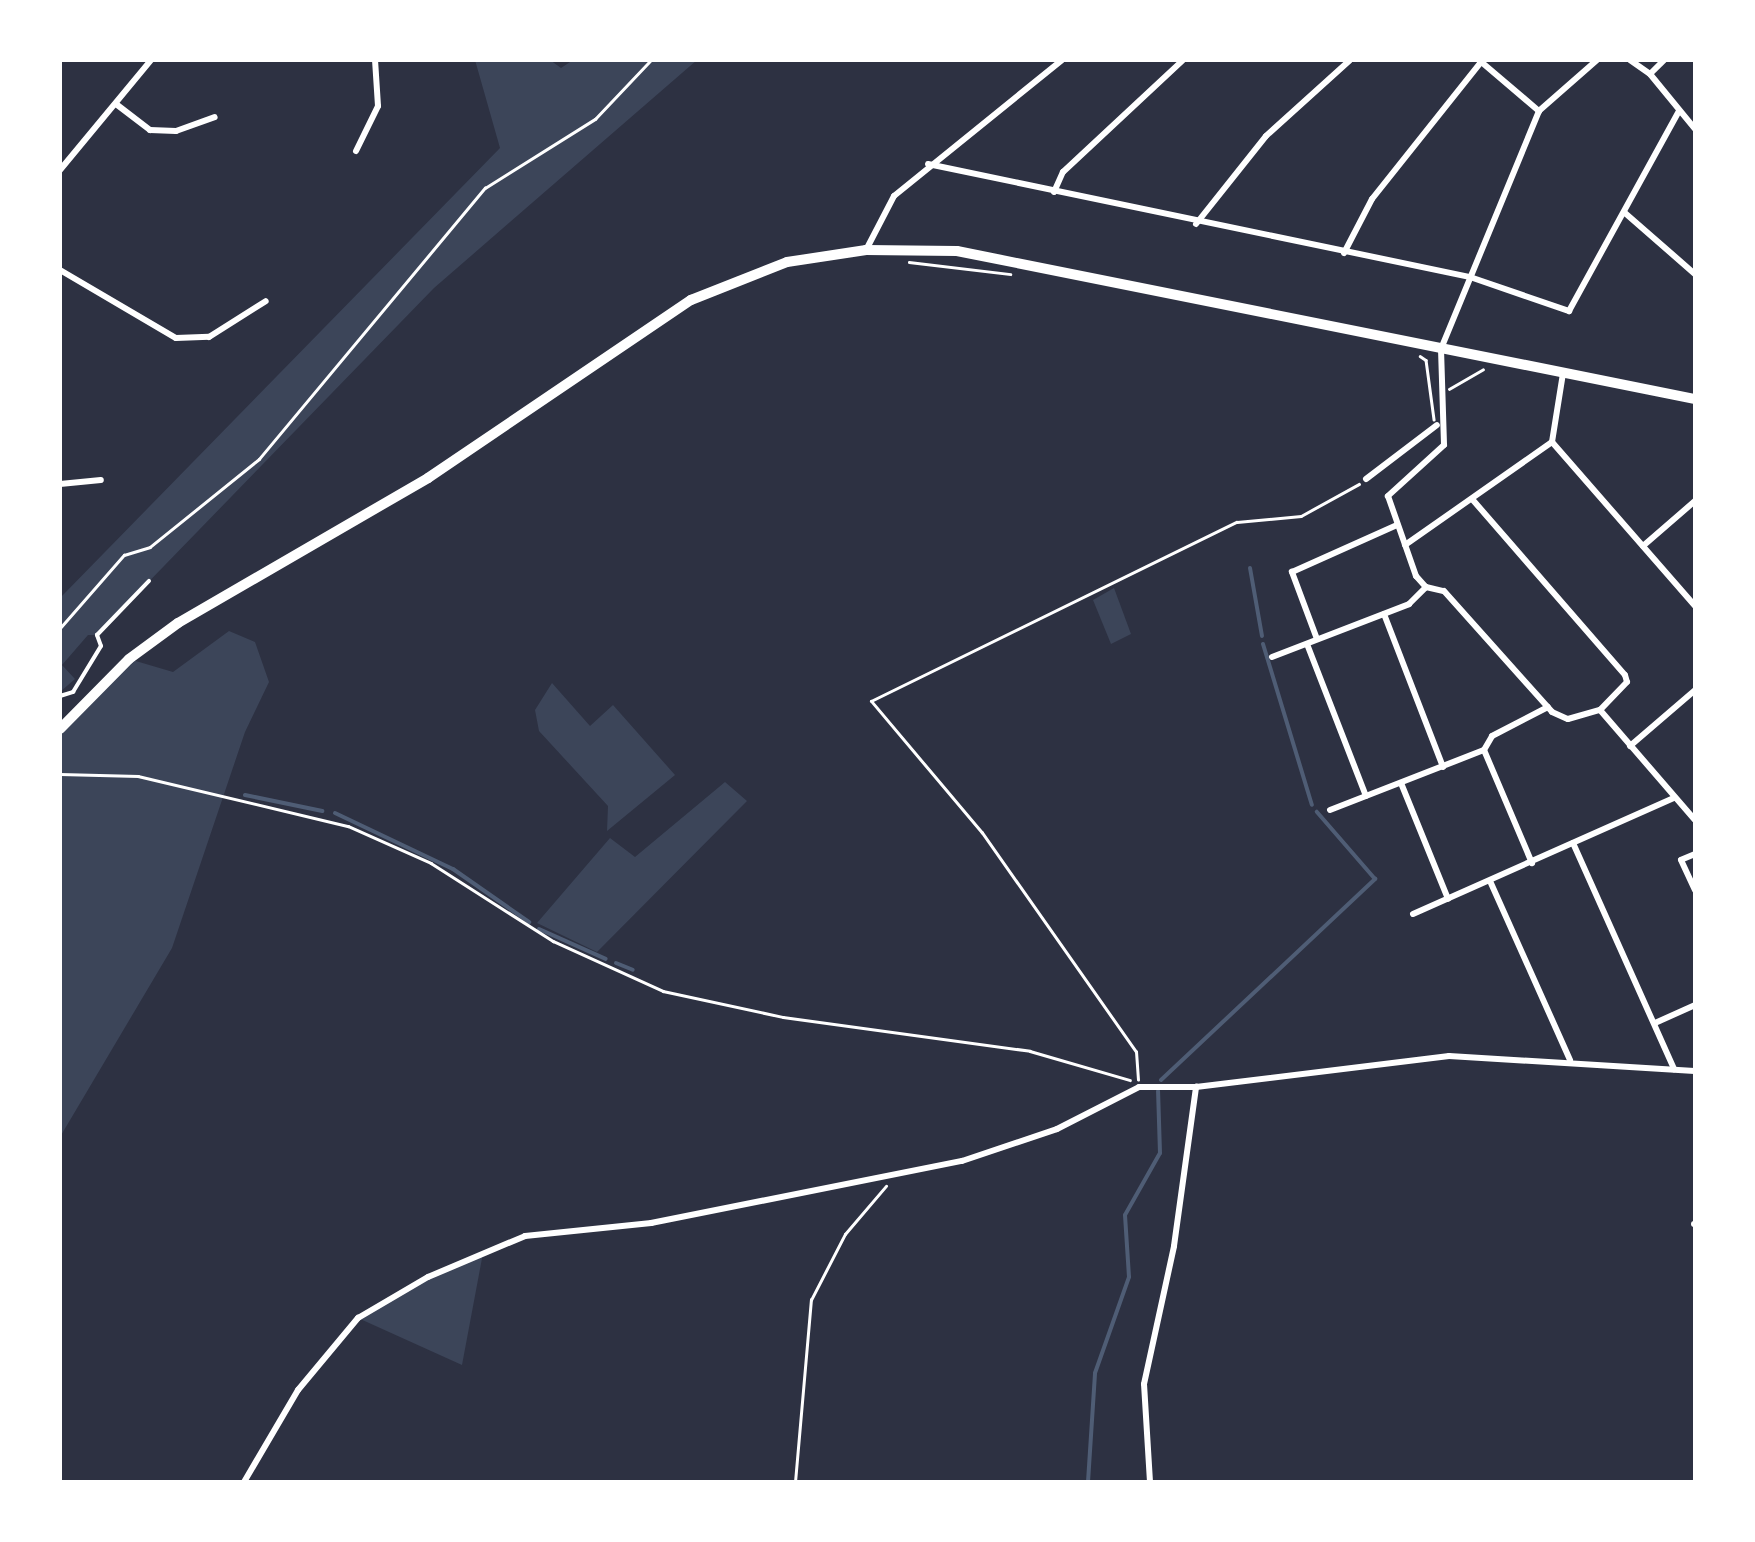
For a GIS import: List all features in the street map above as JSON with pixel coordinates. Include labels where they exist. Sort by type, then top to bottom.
[{"type":"main road","points":[[60,729],[155,638],[428,478],[691,300],[787,262],[866,250],[957,251],[1695,399]]},
{"type":"street","points":[[60,170],[150,60]]},
{"type":"street","points":[[356,151],[378,106],[375,60]]},
{"type":"street","points":[[866,250],[894,196],[928,164],[1062,60]]},
{"type":"street","points":[[1054,192],[1086,148],[1183,60]]},
{"type":"street","points":[[1196,224],[1266,136],[1350,60]]},
{"type":"street","points":[[1472,499],[1624,675],[1627,682],[1600,710],[1568,719],[1548,707],[1444,591],[1426,586],[1388,505],[1391,490],[1444,445],[1439,387],[1441,349],[1540,111],[1597,60]]},
{"type":"street","points":[[1630,60],[1650,74],[1695,129]]},
{"type":"street","points":[[1650,74],[1664,60]]},
{"type":"street","points":[[1344,253],[1372,200],[1480,61],[1540,111]]},
{"type":"street","points":[[116,104],[150,130],[176,131],[215,118]]},
{"type":"street","points":[[928,164],[1196,224],[1470,277],[1574,309],[1679,111]]},
{"type":"street","points":[[1625,213],[1695,274]]},
{"type":"street","points":[[60,270],[176,338],[209,337],[266,301]]},
{"type":"street","points":[[1405,546],[1552,442],[1562,374]]},
{"type":"street","points":[[1366,479],[1437,425]]},
{"type":"street","points":[[1552,442],[1695,606]]},
{"type":"street","points":[[60,484],[101,480]]},
{"type":"street","points":[[1643,546],[1695,500]]},
{"type":"street","points":[[1317,640],[1292,572],[1397,526]]},
{"type":"street","points":[[1272,657],[1409,604],[1426,586]]},
{"type":"street","points":[[1384,614],[1443,767]]},
{"type":"street","points":[[1307,644],[1366,796]]},
{"type":"street","points":[[1630,746],[1695,690]]},
{"type":"street","points":[[1330,810],[1484,750],[1492,736],[1548,707]]},
{"type":"street","points":[[1600,710],[1695,820]]},
{"type":"street","points":[[1484,750],[1532,862]]},
{"type":"street","points":[[1401,784],[1448,899]]},
{"type":"street","points":[[1413,914],[1674,798]]},
{"type":"street","points":[[1573,843],[1674,1069]]},
{"type":"street","points":[[1695,854],[1682,860],[1695,890]]},
{"type":"street","points":[[1490,881],[1570,1060]]},
{"type":"street","points":[[1654,1023],[1695,1005]]},
{"type":"street","points":[[244,1482],[278,1420],[337,1340],[378,1304],[428,1277],[525,1236],[651,1223],[893,1177],[1005,1148],[1104,1108],[1139,1086],[1196,1087],[1430,1057],[1570,1060],[1695,1071]]},
{"type":"street","points":[[1150,1482],[1144,1384],[1174,1246],[1196,1087]]},
{"type":"lane","points":[[60,696],[74,692],[101,646],[97,635],[149,582]]},
{"type":"path","points":[[60,628],[124,556],[150,547],[259,460],[485,188],[595,119],[650,60]]},
{"type":"path","points":[[901,262],[1022,276]]},
{"type":"path","points":[[1416,353],[1426,360],[1437,425]]},
{"type":"path","points":[[1428,386],[1460,387],[1467,374],[1485,368]]},
{"type":"path","points":[[60,774],[138,776],[348,826],[420,856],[553,941],[664,990],[783,1017],[1086,1062],[1139,1086],[1136,1052],[982,833],[871,701],[1237,522],[1302,516],[1366,479]]},
{"type":"path","points":[[794,1482],[811,1300],[845,1234],[893,1177]]},
{"type":"shaded area","points":[[475,60],[550,60],[561,68],[573,60],[697,60],[434,288],[97,635],[88,635],[62,665],[75,679],[60,692],[60,598],[500,148]]},
{"type":"shaded area","points":[[1114,588],[1131,634],[1111,644],[1093,600]]},
{"type":"shaded area","points":[[229,631],[255,642],[269,682],[245,732],[172,948],[60,1137],[60,729],[129,659],[173,672]]},
{"type":"shaded area","points":[[552,683],[590,726],[613,705],[675,775],[607,831],[608,806],[539,731],[535,710]]},
{"type":"shaded area","points":[[725,782],[747,801],[597,952],[537,923],[610,838],[635,857]]},
{"type":"shaded area","points":[[483,1253],[462,1365],[358,1318],[378,1304]]},
{"type":"waterway","points":[[1250,568],[1262,636]]},
{"type":"waterway","points":[[1263,644],[1312,805]]},
{"type":"waterway","points":[[245,795],[322,811]]},
{"type":"waterway","points":[[1161,1080],[1375,879],[1317,812]]},
{"type":"waterway","points":[[335,813],[453,869],[529,922]]},
{"type":"waterway","points":[[539,929],[606,959]]},
{"type":"waterway","points":[[616,963],[633,970]]},
{"type":"waterway","points":[[1088,1482],[1095,1373],[1129,1277],[1125,1215],[1160,1153],[1158,1091]]}]
